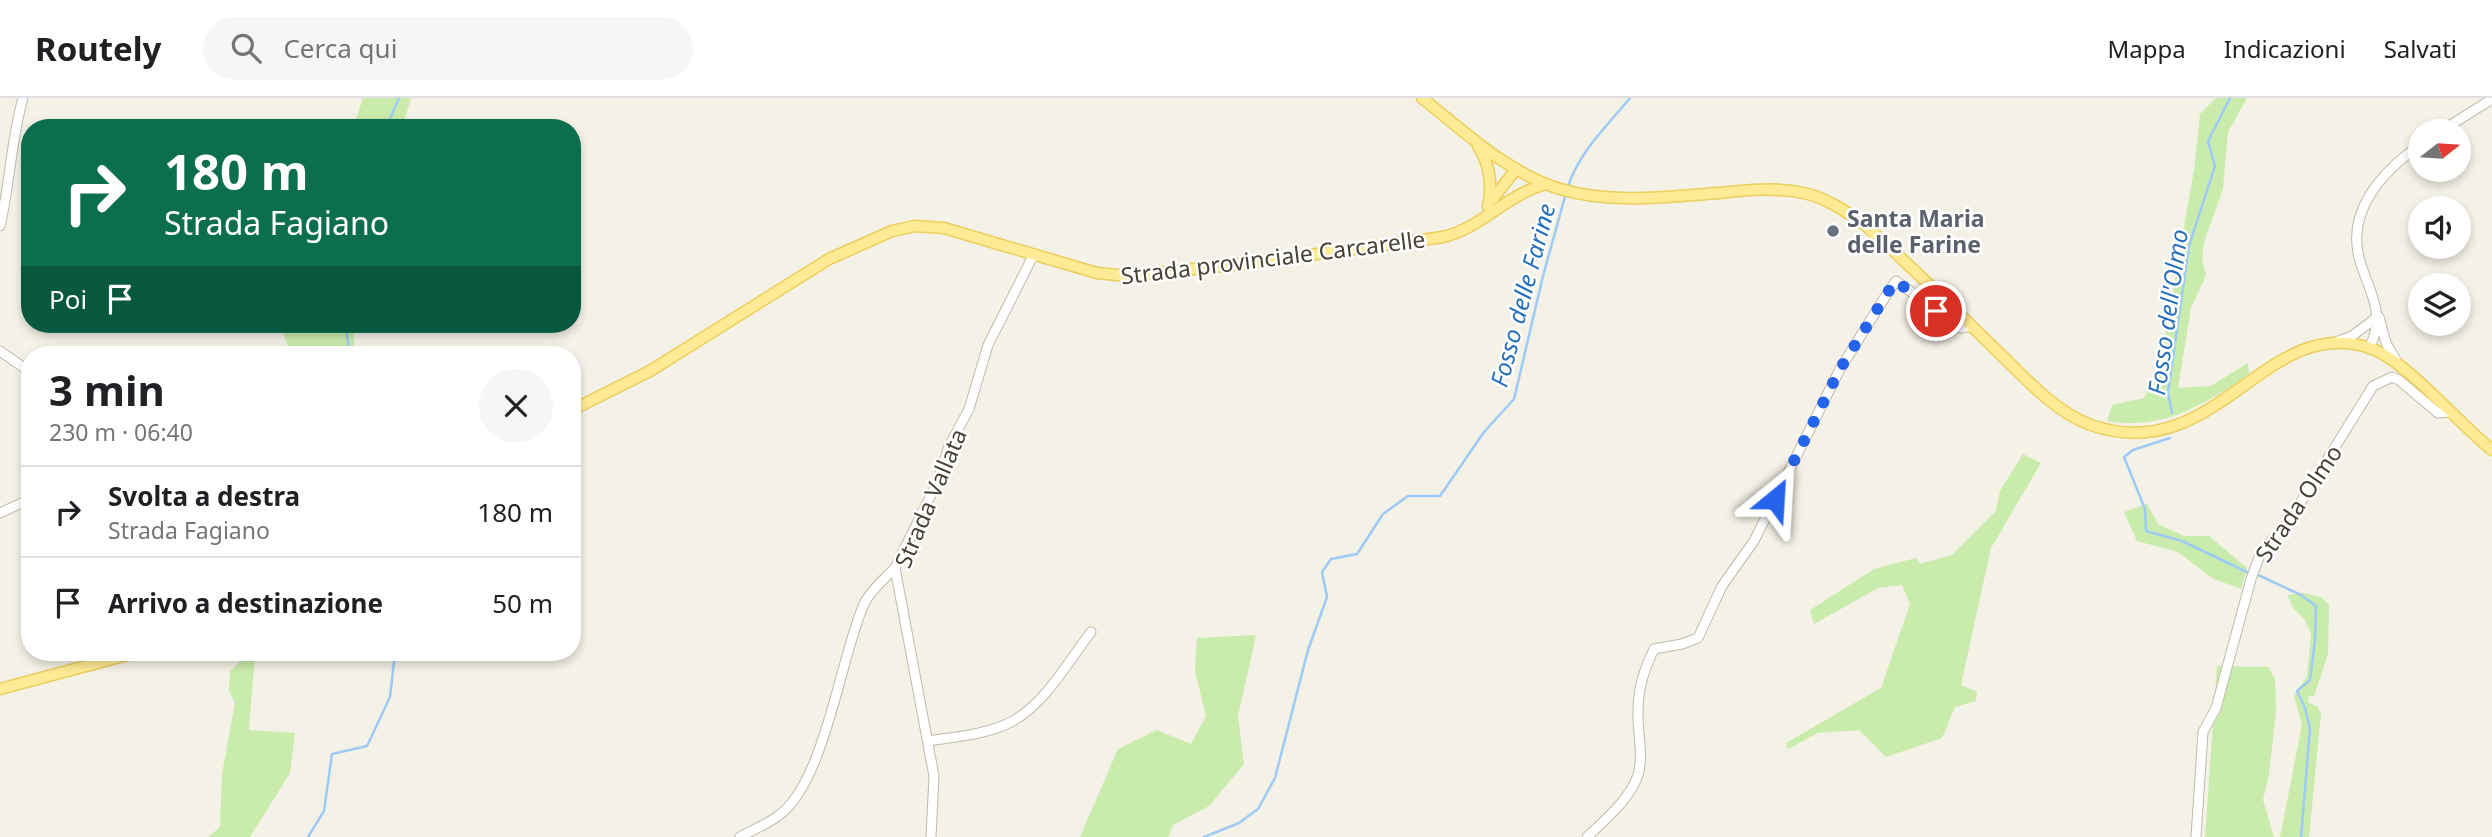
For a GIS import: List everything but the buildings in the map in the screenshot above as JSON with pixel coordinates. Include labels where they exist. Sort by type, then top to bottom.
[{"type":"main road","points":[[1422,98],[1475,141],[1516,169],[1560,189],[1619,198],[1653,198],[1761,189],[1804,193],[1821,198],[1866,225],[2045,396],[2069,414],[2105,430],[2132,433],[2160,431],[2198,417],[2285,358],[2314,345],[2345,344],[2369,348],[2404,370],[2492,450]]},
{"type":"main road","points":[[1475,141],[1485,157],[1490,175],[1488,206]]},
{"type":"main road","points":[[1502,204],[1510,191],[1516,169]]},
{"type":"main road","points":[[1480,221],[1516,169]]},
{"type":"main road","name":"Strada provinciale Carcarelle","points":[[581,406],[650,372],[821,263],[892,231],[915,226],[944,228],[1097,273],[1127,276],[1251,263],[1443,237],[1463,231],[1525,190],[1546,184]]},
{"type":"main road","points":[[0,689],[105,661]]},
{"type":"street","points":[[0,226],[8,191],[14,131],[23,98]]},
{"type":"street","points":[[2460,119],[2492,99]]},
{"type":"street","points":[[2404,370],[2386,343],[2376,301],[2359,259],[2357,237],[2362,207],[2377,184],[2396,162],[2408,154]]},
{"type":"street","name":"Strada Vallata","points":[[931,837],[934,776],[895,568],[937,483],[949,446],[969,409],[988,345],[1034,254]]},
{"type":"street","points":[[1587,837],[1616,808],[1637,778],[1642,757],[1637,712],[1641,677],[1654,649],[1698,638],[1722,586],[1754,541],[1840,369],[1896,281],[1961,328],[1971,326]]},
{"type":"street","points":[[2369,348],[2369,335],[2376,318],[2376,301]]},
{"type":"street","points":[[2327,344],[2352,336],[2376,318]]},
{"type":"street","points":[[0,351],[21,366]]},
{"type":"street","name":"Strada Olmo","points":[[2196,837],[2203,732],[2216,708],[2251,579],[2261,552],[2289,521],[2373,386],[2392,377],[2438,412],[2449,412]]},
{"type":"street","points":[[0,513],[21,503]]},
{"type":"street","points":[[740,837],[779,816],[802,787],[831,717],[844,664],[865,601],[895,568]]},
{"type":"street","points":[[928,741],[978,733],[1012,722],[1040,699],[1091,632]]},
{"type":"green space","points":[[363,98],[411,98],[405,119],[356,119]]},
{"type":"green space","points":[[2216,98],[2247,98],[2228,132],[2223,189],[2204,242],[2202,260],[2206,275],[2191,308],[2178,388],[2211,386],[2248,363],[2249,375],[2182,413],[2147,422],[2107,421],[2112,405],[2144,398],[2161,360],[2195,164],[2200,114]]},
{"type":"green space","points":[[283,333],[353,333],[355,346],[288,346]]},
{"type":"green space","points":[[2023,454],[2041,463],[1991,548],[1961,685],[1977,692],[1976,701],[1955,707],[1942,738],[1886,757],[1859,730],[1818,733],[1788,749],[1786,743],[1881,688],[1910,604],[1902,585],[1878,588],[1814,624],[1810,610],[1874,569],[1916,558],[1920,564],[1952,555],[1996,511],[2000,491]]},
{"type":"green space","points":[[2147,504],[2158,524],[2184,536],[2209,536],[2247,568],[2241,589],[2212,578],[2178,552],[2137,541],[2124,512]]},
{"type":"green space","points":[[2304,593],[2322,598],[2329,605],[2328,654],[2314,696],[2309,696],[2308,702],[2318,707],[2321,714],[2309,837],[2280,837],[2302,725],[2294,696],[2307,676],[2311,633],[2287,595]]},
{"type":"green space","points":[[1256,635],[1238,716],[1244,764],[1209,806],[1173,825],[1168,837],[1080,837],[1118,749],[1157,730],[1191,744],[1206,716],[1195,671],[1197,638]]},
{"type":"green space","points":[[240,661],[254,661],[249,730],[295,733],[290,773],[250,837],[208,837],[220,827],[222,774],[235,703],[229,690],[230,672]]},
{"type":"green space","points":[[2217,666],[2268,667],[2275,679],[2276,710],[2269,774],[2263,800],[2274,837],[2205,837]]},
{"type":"waterway","points":[[390,119],[399,98]]},
{"type":"waterway","name":"Fosso delle Farine","points":[[1568,187],[1586,151],[1630,98]]},
{"type":"waterway","name":"Fosso dell'Olmo","points":[[2172,413],[2168,392],[2189,246],[2215,166],[2208,141],[2230,98]]},
{"type":"waterway","name":"Fosso delle Farine","points":[[1204,837],[1239,823],[1258,809],[1275,778],[1308,650],[1327,597],[1322,572],[1331,559],[1357,554],[1383,514],[1408,496],[1440,496],[1484,432],[1514,399],[1566,193]]},
{"type":"waterway","points":[[346,333],[349,346]]},
{"type":"waterway","name":"Fosso dell'Olmo","points":[[2170,438],[2133,450],[2124,457],[2145,509],[2146,531],[2182,541],[2249,573]]},
{"type":"waterway","name":"Fosso dell'Olmo","points":[[2256,574],[2301,595],[2316,606],[2310,680],[2297,691],[2310,729],[2301,837]]},
{"type":"waterway","points":[[308,837],[324,811],[332,754],[367,746],[390,697],[394,661]]},
{"type":"place","name":"Santa Maria delle Farine","points":[[1833,231]]},
{"type":"route","points":[[1775,499],[1840,369],[1896,281],[1936,311]]}]
